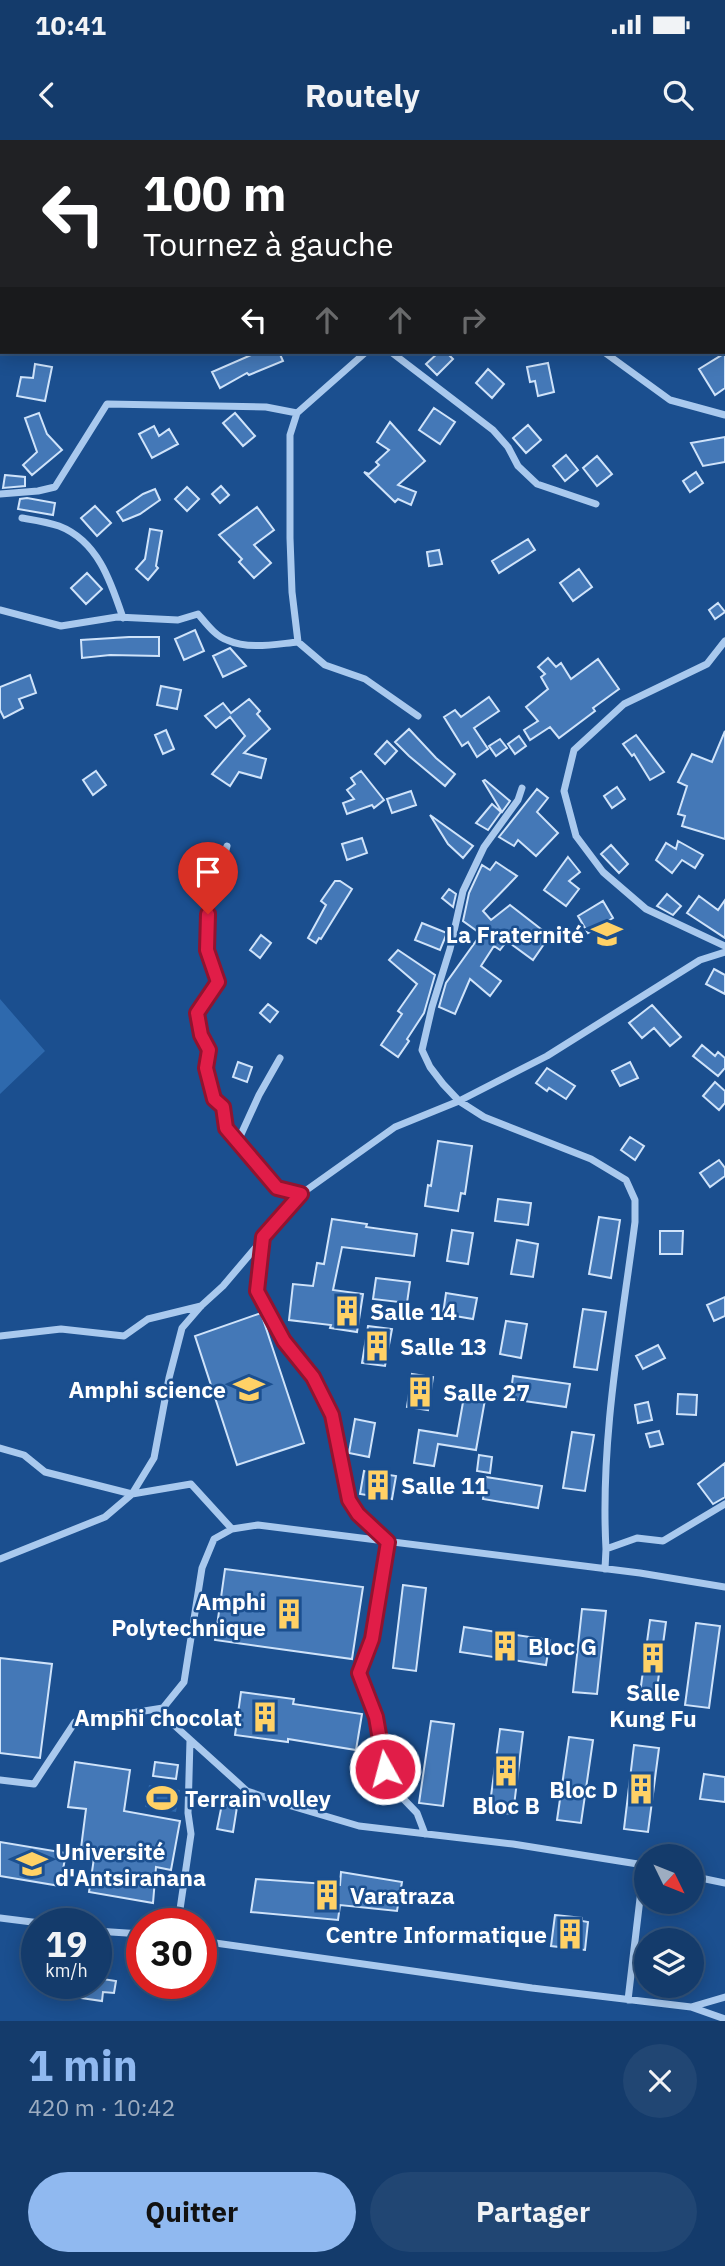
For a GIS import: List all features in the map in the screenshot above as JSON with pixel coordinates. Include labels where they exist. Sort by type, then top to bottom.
[{"type":"street","points":[[364,354],[297,413],[290,435],[292,592],[299,642],[325,665],[365,679],[418,716]]},
{"type":"street","points":[[394,354],[493,430],[508,447],[518,466],[537,484],[596,504]]},
{"type":"street","points":[[607,354],[670,400],[725,415]]},
{"type":"street","points":[[0,494],[38,491],[55,486],[107,404],[267,407],[297,413]]},
{"type":"street","points":[[22,518],[61,527],[89,545],[110,578],[123,618]]},
{"type":"street","points":[[0,610],[61,626],[123,618],[178,620],[198,614],[227,641],[261,646],[299,642]]},
{"type":"street","points":[[725,641],[707,664],[624,704],[574,750],[564,791],[576,835],[603,872],[646,909],[725,946]]},
{"type":"street","points":[[522,788],[518,800],[484,848],[463,891],[422,1050],[430,1068],[459,1101],[484,1117],[591,1159],[612,1170],[626,1180],[635,1200],[635,1222],[614,1381],[603,1498],[606,1569]]},
{"type":"street","points":[[227,846],[208,914],[207,950],[218,982],[197,1013],[201,1035],[209,1050],[206,1068],[214,1099],[223,1107],[226,1128],[277,1188],[301,1194]]},
{"type":"street","points":[[0,1559],[105,1517],[132,1494],[154,1458],[169,1378],[182,1328],[223,1286],[301,1194],[394,1127],[459,1101],[547,1056],[700,960],[725,952]]},
{"type":"street","points":[[238,1140],[258,1095],[280,1058]]},
{"type":"street","points":[[263,1237],[257,1291],[284,1341],[313,1377],[332,1415],[349,1500],[358,1514],[388,1542]]},
{"type":"street","points":[[0,1336],[61,1329],[124,1336],[148,1319],[201,1306]]},
{"type":"street","points":[[0,1448],[24,1455],[44,1472],[132,1494],[191,1484],[232,1529]]},
{"type":"street","points":[[606,1549],[637,1538],[663,1541],[725,1504]]},
{"type":"street","points":[[0,1780],[34,1784],[75,1723],[163,1708],[184,1682],[202,1568],[215,1539],[232,1529],[258,1525],[606,1569],[725,1587]]},
{"type":"street","points":[[388,1542],[372,1639],[359,1673],[376,1717],[385,1769],[393,1788],[417,1813],[425,1834]]},
{"type":"street","points":[[163,1708],[164,1716],[247,1791],[359,1826],[513,1843],[634,1863]]},
{"type":"street","points":[[180,1908],[191,1834],[188,1812],[190,1740]]},
{"type":"street","points":[[704,1879],[725,1883]]},
{"type":"street","points":[[628,2000],[639,1914]]},
{"type":"street","points":[[0,1918],[21,1921]]},
{"type":"street","points":[[217,1943],[691,2007],[725,2020]]},
{"type":"street","points":[[691,2007],[725,1997]]},
{"type":"shaded area","points":[[0,999],[45,1051],[0,1094]]},
{"type":"shaded area","name":"Terrain volley","points":[[149,1785],[180,1790],[176,1812],[145,1807]]},
{"type":"building","points":[[253,354],[280,354],[283,361],[249,375],[247,373],[220,388],[212,372]]},
{"type":"building","points":[[437,354],[448,354],[453,359],[437,375],[426,364]]},
{"type":"building","points":[[725,354],[725,388],[715,395],[699,369]]},
{"type":"building","points":[[548,363],[554,392],[538,396],[535,381],[530,382],[527,367]]},
{"type":"building","points":[[35,364],[52,367],[45,401],[17,396],[21,377],[33,378]]},
{"type":"building","points":[[488,369],[504,384],[492,398],[476,383]]},
{"type":"building","points":[[434,408],[455,422],[440,444],[419,430]]},
{"type":"building","points":[[39,413],[47,434],[62,450],[32,475],[23,465],[37,452],[25,418]]},
{"type":"building","points":[[235,413],[255,436],[243,446],[223,423]]},
{"type":"building","points":[[390,422],[425,461],[398,485],[416,492],[411,505],[398,499],[395,502],[364,472],[369,474],[379,465],[376,462],[389,450],[377,442]]},
{"type":"building","points":[[528,425],[541,440],[526,453],[513,438]]},
{"type":"building","points":[[154,426],[159,436],[169,429],[178,444],[152,458],[139,434]]},
{"type":"building","points":[[725,437],[725,462],[703,466],[691,443]]},
{"type":"building","points":[[566,455],[578,470],[565,481],[553,466]]},
{"type":"building","points":[[597,456],[612,474],[597,486],[583,468]]},
{"type":"building","points":[[696,472],[703,483],[690,492],[683,481]]},
{"type":"building","points":[[5,475],[25,477],[25,486],[3,488]]},
{"type":"building","points":[[221,486],[229,495],[220,503],[212,494]]},
{"type":"building","points":[[187,487],[199,499],[187,511],[175,499]]},
{"type":"building","points":[[155,489],[160,500],[140,514],[123,521],[117,512]]},
{"type":"building","points":[[20,499],[55,503],[53,515],[18,509]]},
{"type":"building","points":[[95,506],[111,523],[97,536],[81,518]]},
{"type":"building","points":[[257,507],[274,530],[254,545],[271,563],[254,578],[239,562],[242,559],[219,535]]},
{"type":"building","points":[[150,529],[162,531],[156,566],[158,568],[148,580],[136,569],[145,559]]},
{"type":"building","points":[[528,539],[535,550],[499,573],[492,561]]},
{"type":"building","points":[[439,550],[442,564],[429,566],[427,552]]},
{"type":"building","points":[[579,569],[592,587],[573,601],[560,583]]},
{"type":"building","points":[[87,573],[102,589],[86,604],[71,588]]},
{"type":"building","points":[[718,603],[725,612],[715,619],[709,610]]},
{"type":"building","points":[[195,630],[204,651],[184,660],[175,639]]},
{"type":"building","points":[[159,637],[159,656],[110,655],[82,658],[81,640]]},
{"type":"building","points":[[230,648],[246,666],[223,677],[213,656]]},
{"type":"building","points":[[548,658],[556,667],[561,663],[571,679],[598,659],[619,689],[559,738],[550,727],[530,740],[524,730],[538,721],[526,707],[548,689],[541,677],[545,674],[538,667]]},
{"type":"building","points":[[30,675],[36,693],[19,699],[23,708],[4,718],[0,710],[0,687]]},
{"type":"building","points":[[161,686],[181,690],[177,709],[157,705]]},
{"type":"building","points":[[489,697],[499,711],[474,728],[488,749],[477,757],[468,742],[462,746],[444,717],[455,710],[461,717]]},
{"type":"building","points":[[249,699],[260,711],[257,714],[270,729],[244,753],[266,759],[261,778],[239,772],[230,786],[212,774],[245,736],[230,717],[216,728],[205,716],[223,703],[231,713]]},
{"type":"building","points":[[409,729],[455,774],[445,786],[395,742]]},
{"type":"building","points":[[166,730],[174,749],[163,754],[155,735]]},
{"type":"building","points":[[725,731],[725,839],[682,826],[685,816],[678,814],[687,786],[678,782],[692,754],[712,762]]},
{"type":"building","points":[[636,735],[664,772],[650,780],[634,754],[632,756],[623,744]]},
{"type":"building","points":[[519,736],[526,746],[515,754],[508,744]]},
{"type":"building","points":[[500,739],[507,748],[496,756],[489,746]]},
{"type":"building","points":[[387,741],[397,751],[385,764],[375,754]]},
{"type":"building","points":[[96,771],[106,785],[93,795],[83,780]]},
{"type":"building","points":[[361,771],[384,800],[374,808],[372,805],[347,814],[343,803],[354,799],[347,790],[355,784],[351,778]]},
{"type":"building","points":[[483,781],[510,801],[502,812]]},
{"type":"building","points":[[617,787],[625,799],[612,808],[604,796]]},
{"type":"building","points":[[537,789],[548,798],[537,812],[558,833],[536,856],[518,840],[514,846],[499,837]]},
{"type":"building","points":[[411,791],[416,805],[392,813],[387,799]]},
{"type":"building","points":[[492,804],[501,812],[488,830],[476,823]]},
{"type":"building","points":[[430,815],[473,846],[463,858],[448,844]]},
{"type":"building","points":[[362,838],[367,853],[347,860],[342,844]]},
{"type":"building","points":[[678,841],[703,855],[695,868],[682,860],[672,873],[656,860],[666,843],[676,849]]},
{"type":"building","points":[[611,845],[628,864],[619,873],[601,854]]},
{"type":"building","points":[[568,857],[580,872],[569,881],[579,889],[566,906],[544,890]]},
{"type":"building","points":[[496,862],[517,876],[483,911],[491,920],[510,905],[546,933],[543,937],[553,931],[533,960],[507,941],[500,950],[494,946],[481,966],[501,981],[490,996],[470,979],[455,1014],[439,1007],[446,983],[481,934],[463,921],[469,893],[482,865],[490,870]]},
{"type":"building","points":[[335,881],[340,881],[352,889],[316,943],[308,938],[326,905],[321,901]]},
{"type":"building","points":[[449,889],[456,894],[453,907],[442,898]]},
{"type":"building","points":[[667,894],[681,906],[673,915],[657,906]]},
{"type":"building","points":[[699,896],[718,910],[725,900],[725,938],[687,913]]},
{"type":"building","points":[[603,901],[613,918],[588,933],[578,916]]},
{"type":"building","points":[[422,923],[447,933],[440,950],[415,940]]},
{"type":"building","points":[[261,935],[271,943],[260,958],[250,950]]},
{"type":"building","points":[[398,950],[435,975],[424,1013],[398,1057],[381,1045],[402,1014],[398,1011],[417,984],[389,960]]},
{"type":"building","points":[[714,969],[725,975],[725,994],[706,984]]},
{"type":"building","points":[[268,1004],[278,1012],[270,1022],[260,1013]]},
{"type":"building","points":[[652,1005],[681,1037],[670,1046],[654,1028],[642,1038],[629,1023]]},
{"type":"building","points":[[702,1045],[715,1056],[718,1052],[725,1058],[725,1068],[718,1076],[693,1056]]},
{"type":"building","points":[[238,1062],[252,1067],[247,1082],[233,1077]]},
{"type":"building","points":[[630,1062],[638,1078],[620,1086],[612,1071]]},
{"type":"building","points":[[547,1068],[575,1086],[566,1099],[536,1083]]},
{"type":"building","points":[[715,1082],[725,1091],[725,1103],[719,1110],[703,1096]]},
{"type":"building","points":[[630,1137],[644,1146],[635,1160],[621,1150]]},
{"type":"building","points":[[438,1141],[472,1146],[465,1194],[461,1193],[458,1211],[425,1206]]},
{"type":"building","points":[[719,1160],[725,1168],[725,1176],[710,1187],[700,1173]]},
{"type":"building","points":[[498,1199],[531,1203],[528,1225],[495,1221]]},
{"type":"building","points":[[599,1217],[620,1220],[611,1278],[589,1274]]},
{"type":"building","points":[[332,1219],[417,1234],[414,1256],[342,1247],[333,1290],[363,1294],[357,1332],[330,1328],[331,1325],[289,1320],[293,1284],[313,1286],[317,1263],[324,1264]]},
{"type":"building","points":[[452,1230],[473,1233],[468,1264],[447,1261]]},
{"type":"building","points":[[660,1231],[683,1231],[682,1254],[660,1254]]},
{"type":"building","points":[[517,1240],[538,1244],[533,1277],[511,1274]]},
{"type":"building","points":[[376,1278],[410,1282],[407,1303],[373,1299]]},
{"type":"building","points":[[446,1293],[477,1298],[473,1319],[443,1314]]},
{"type":"building","points":[[725,1297],[725,1316],[714,1321],[707,1305]]},
{"type":"building","points":[[583,1309],[606,1312],[597,1370],[574,1367]]},
{"type":"building","name":"Amphi science","points":[[261,1313],[304,1443],[237,1465],[195,1336]]},
{"type":"building","points":[[506,1321],[527,1324],[521,1358],[500,1354]]},
{"type":"building","name":"Salle 13","points":[[368,1326],[392,1329],[385,1366],[362,1363]]},
{"type":"building","points":[[658,1345],[665,1358],[643,1369],[636,1356]]},
{"type":"building","name":"Salle 27","points":[[412,1374],[433,1377],[428,1410],[407,1407]]},
{"type":"building","points":[[513,1376],[570,1384],[566,1407],[510,1399]]},
{"type":"building","points":[[465,1391],[486,1394],[476,1450],[438,1444],[434,1466],[414,1463],[419,1430],[457,1436]]},
{"type":"building","points":[[678,1394],[697,1395],[696,1415],[677,1414]]},
{"type":"building","points":[[648,1402],[652,1420],[638,1423],[635,1405]]},
{"type":"building","points":[[355,1419],[375,1423],[369,1457],[349,1453]]},
{"type":"building","points":[[659,1431],[663,1444],[650,1447],[646,1434]]},
{"type":"building","points":[[572,1432],[594,1435],[585,1491],[563,1488]]},
{"type":"building","points":[[479,1455],[492,1457],[490,1473],[477,1471]]},
{"type":"building","points":[[725,1463],[725,1497],[713,1504],[698,1484]]},
{"type":"building","name":"Salle 11","points":[[364,1471],[396,1476],[392,1499],[360,1494]]},
{"type":"building","points":[[486,1477],[542,1486],[538,1508],[483,1499]]},
{"type":"building","name":"Amphi Polytechnique","points":[[225,1569],[363,1587],[352,1659],[215,1640]]},
{"type":"building","points":[[403,1585],[426,1588],[416,1671],[393,1668]]},
{"type":"building","points":[[582,1609],[606,1611],[597,1694],[573,1692]]},
{"type":"building","name":"Salle Kung Fu","points":[[650,1620],[666,1622],[656,1696],[640,1693]]},
{"type":"building","points":[[696,1623],[720,1626],[709,1708],[685,1705]]},
{"type":"building","name":"Bloc G","points":[[464,1627],[550,1640],[546,1665],[460,1652]]},
{"type":"building","points":[[0,1658],[52,1664],[40,1758],[0,1753]]},
{"type":"building","points":[[241,1692],[294,1699],[293,1704],[362,1714],[356,1750],[288,1739],[288,1742],[235,1735]]},
{"type":"building","points":[[431,1721],[454,1724],[443,1806],[419,1803]]},
{"type":"building","name":"Bloc B","points":[[500,1729],[523,1732],[513,1814],[489,1811]]},
{"type":"building","points":[[569,1737],[593,1740],[581,1823],[557,1820]]},
{"type":"building","name":"Bloc D","points":[[634,1745],[659,1748],[648,1832],[624,1829]]},
{"type":"building","points":[[75,1762],[130,1770],[124,1811],[180,1821],[171,1870],[156,1867],[153,1903],[89,1892],[94,1858],[80,1856],[86,1809],[68,1807]]},
{"type":"building","points":[[155,1762],[178,1765],[176,1779],[153,1776]]},
{"type":"building","points":[[704,1774],[725,1777],[725,1802],[700,1799]]},
{"type":"building","points":[[222,1804],[237,1807],[233,1832],[217,1829]]},
{"type":"building","name":"Université d'Antsiranana","points":[[0,1842],[66,1853],[60,1886],[0,1876]]},
{"type":"building","name":"Varatraza","points":[[341,1872],[402,1882],[397,1911],[340,1905],[338,1920],[251,1912],[256,1879],[340,1885]]},
{"type":"building","name":"Centre Informatique","points":[[555,1915],[582,1918],[582,1921],[588,1922],[585,1950],[551,1946]]},
{"type":"building","points":[[112,1980],[116,1981],[112,1993]]},
{"type":"place","name":"La Fraternité","points":[[607,934]]},
{"type":"place","name":"Salle 14","points":[[347,1311]]},
{"type":"place","name":"Salle 13","points":[[377,1346]]},
{"type":"place","name":"Amphi science","points":[[249,1389]]},
{"type":"place","name":"Salle 27","points":[[420,1392]]},
{"type":"place","name":"Salle 11","points":[[378,1485]]},
{"type":"place","name":"Amphi Polytechnique","points":[[289,1614]]},
{"type":"place","name":"Bloc G","points":[[505,1646]]},
{"type":"place","name":"Salle Kung Fu","points":[[653,1658]]},
{"type":"place","name":"Amphi chocolat","points":[[265,1717]]},
{"type":"place","name":"Bloc B","points":[[506,1771]]},
{"type":"place","name":"Bloc D","points":[[641,1789]]},
{"type":"place","name":"Terrain volley","points":[[162,1798]]},
{"type":"place","name":"Université d'Antsiranana","points":[[32,1864]]},
{"type":"place","name":"Varatraza","points":[[327,1895]]},
{"type":"place","name":"Centre Informatique","points":[[570,1934]]},
{"type":"route","points":[[208,914],[207,950],[218,982],[197,1013],[201,1035],[209,1050],[206,1068],[214,1099],[223,1107],[226,1128],[277,1188],[301,1194],[263,1237],[257,1291],[284,1341],[313,1377],[332,1415],[349,1500],[358,1514],[388,1542],[372,1639],[359,1673],[376,1717],[385,1769]]}]
